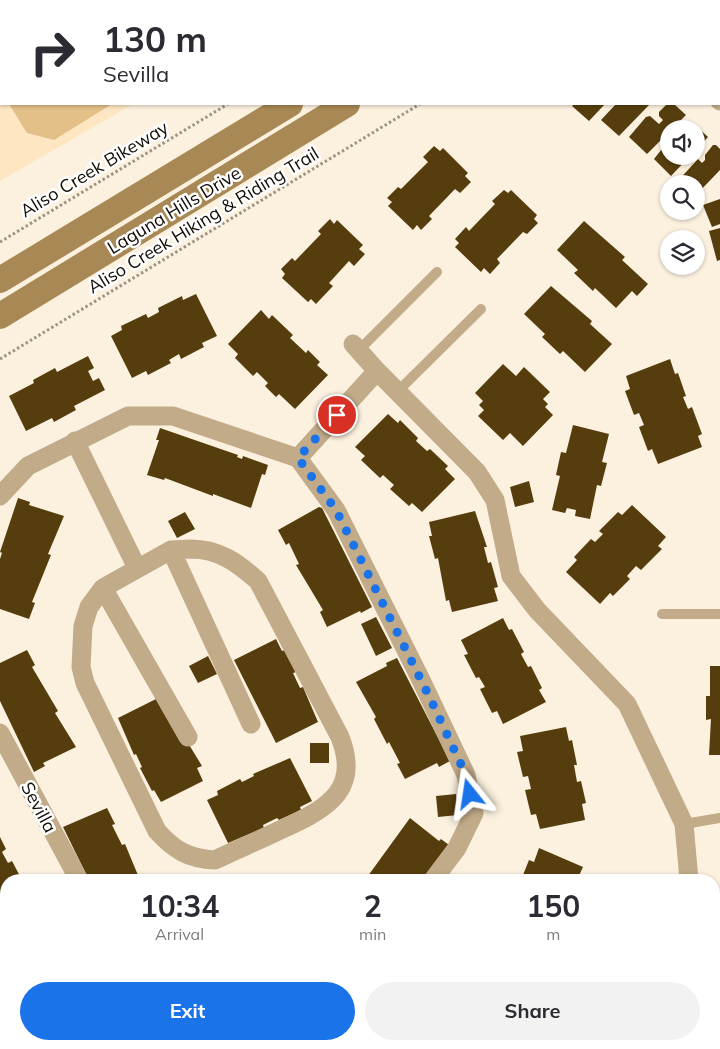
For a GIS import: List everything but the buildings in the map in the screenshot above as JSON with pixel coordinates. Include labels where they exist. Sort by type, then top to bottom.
[{"type":"main road","name":"Laguna Hills Drive","points":[[0,280],[288,105]]},
{"type":"main road","name":"Laguna Hills Drive","points":[[0,316],[345,105]]},
{"type":"street","points":[[356,347],[397,392],[476,472],[495,500],[511,576],[537,610],[627,704],[684,824],[688,874]]},
{"type":"street","points":[[298,458],[377,371]]},
{"type":"street","points":[[0,496],[28,466],[128,416],[174,416],[298,458],[336,510],[417,671],[466,775],[474,813],[457,848],[438,874]]},
{"type":"street","points":[[75,441],[137,568]]},
{"type":"street","points":[[209,549],[243,568],[258,581],[268,596],[346,750],[346,770],[340,790],[332,802],[317,814],[215,860],[184,855],[168,844],[157,831],[85,683],[81,667],[83,626],[89,607],[103,588],[171,550],[209,549]]},
{"type":"street","points":[[171,550],[251,724]]},
{"type":"street","points":[[103,588],[188,737]]},
{"type":"street","name":"Sevilla","points":[[0,733],[76,874]]},
{"type":"lane","points":[[356,347],[437,272]]},
{"type":"lane","points":[[397,392],[481,309]]},
{"type":"lane","points":[[662,614],[720,614]]},
{"type":"lane","points":[[684,824],[720,818]]},
{"type":"path","name":"Aliso Creek Bikeway","points":[[0,242],[226,105]]},
{"type":"path","name":"Aliso Creek Hiking & Riding Trail","points":[[0,359],[418,105]]},
{"type":"shaded area","points":[[0,105],[131,105],[0,181]]},
{"type":"shaded area","points":[[10,105],[110,105],[54,140],[27,133]]},
{"type":"route","points":[[337,415],[298,458],[336,510],[429,696],[466,775],[470,794]]}]
